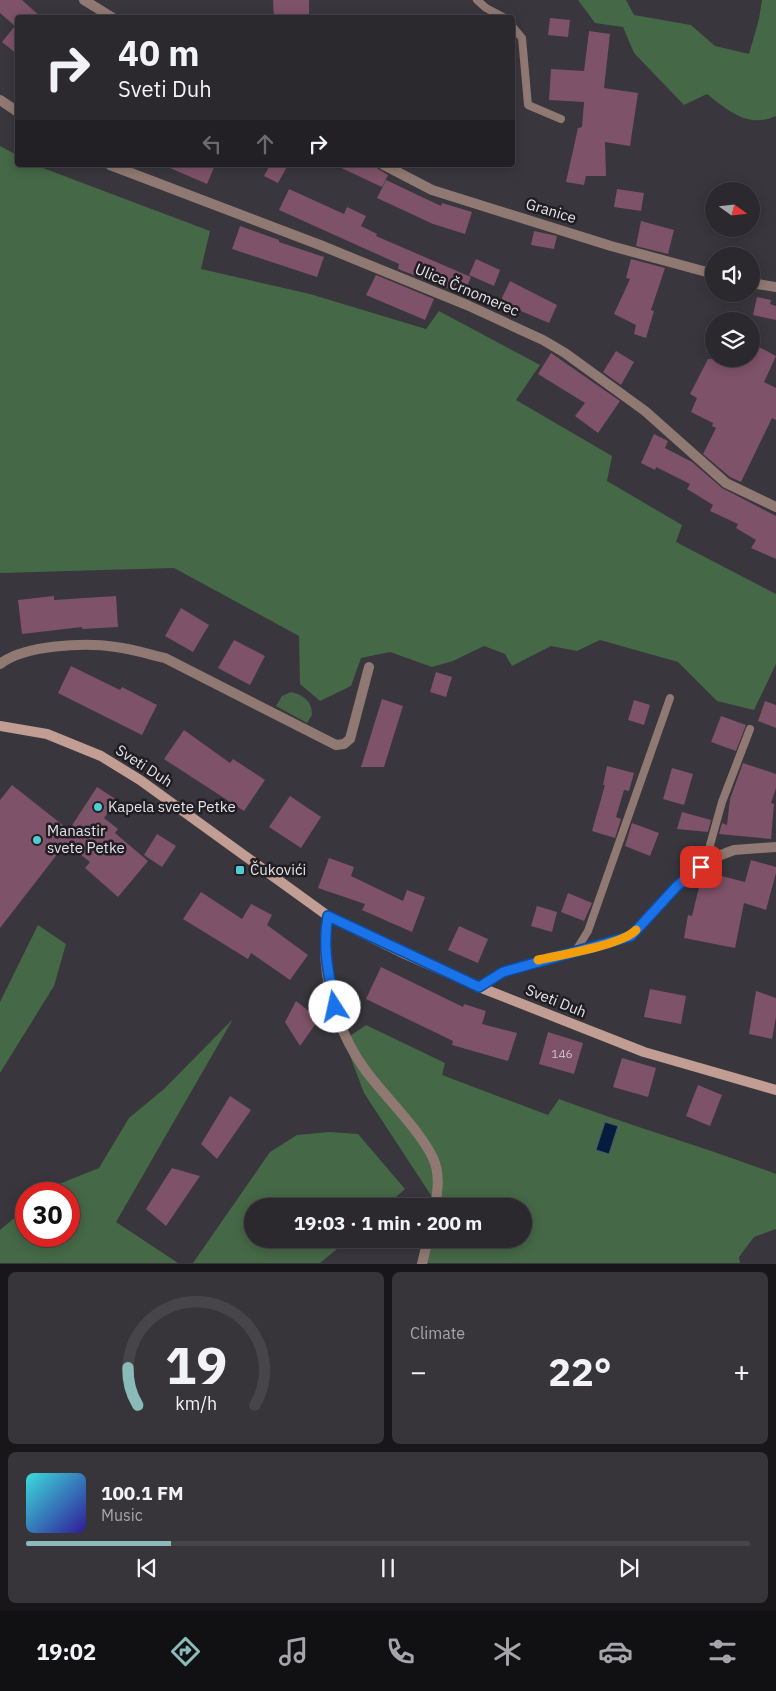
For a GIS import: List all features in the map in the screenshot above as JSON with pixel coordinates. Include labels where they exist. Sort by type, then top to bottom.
[{"type":"main road","name":"Sveti Duh","points":[[0,726],[47,734],[101,756],[140,780],[328,916],[479,987],[644,1052],[776,1090]]},
{"type":"street","points":[[84,0],[108,15]]},
{"type":"street","points":[[0,100],[15,110]]},
{"type":"street","name":"Ulica Črnomerec","points":[[115,167],[467,305],[543,340],[565,353],[644,411],[726,483],[776,507]]},
{"type":"street","name":"Granice","points":[[388,167],[432,190],[611,246],[705,272]]},
{"type":"street","points":[[760,285],[776,287]]},
{"type":"street","points":[[0,664],[17,654],[86,645],[114,646],[141,652],[164,658],[336,745],[350,739],[370,667]]},
{"type":"street","points":[[479,987],[503,972],[631,936],[677,886],[713,858],[734,850],[776,847]]},
{"type":"street","points":[[328,916],[325,933],[326,959],[335,1007],[344,1033],[365,1069],[433,1159],[439,1188],[437,1198]]},
{"type":"street","points":[[422,1264],[426,1248]]},
{"type":"lane","points":[[477,0],[486,8],[499,15]]},
{"type":"lane","points":[[515,30],[522,38],[525,90],[528,105],[561,120]]},
{"type":"lane","points":[[575,952],[588,931],[670,698]]},
{"type":"lane","points":[[713,858],[710,845],[722,802],[750,729]]},
{"type":"green space","points":[[578,0],[626,0],[634,15],[691,25],[715,46],[749,54],[759,19],[762,0],[776,0],[776,116],[757,120],[748,119],[722,106],[707,94],[684,105],[634,53],[623,27],[595,23]]},
{"type":"green space","points":[[0,146],[15,154],[15,167],[40,167],[210,231],[201,269],[310,294],[426,329],[439,311],[540,365],[516,400],[612,456],[607,481],[682,525],[676,542],[776,594],[776,664],[754,710],[717,701],[678,662],[600,640],[577,651],[551,646],[512,666],[505,654],[484,646],[453,661],[432,667],[390,652],[361,658],[351,686],[320,701],[300,684],[299,636],[174,568],[0,573]]},
{"type":"green space","points":[[291,692],[300,695],[309,702],[312,715],[307,723],[276,706],[282,696]]},
{"type":"green space","points":[[38,925],[66,944],[54,986],[0,1073],[0,1002]]},
{"type":"green space","points":[[233,1019],[116,1222],[178,1263],[0,1263],[0,1230],[15,1217],[15,1247],[80,1247],[80,1182],[64,1182],[99,1168],[129,1118],[164,1089]]},
{"type":"green space","points":[[366,1025],[445,1063],[442,1075],[548,1115],[559,1099],[776,1174],[776,1229],[754,1237],[739,1257],[740,1263],[426,1263],[430,1248],[532,1248],[532,1198],[433,1198],[364,1093],[344,1040]]},
{"type":"green space","points":[[329,1132],[358,1134],[405,1189],[395,1198],[244,1198],[244,1248],[338,1248],[320,1263],[193,1263],[270,1152],[297,1135]]},
{"type":"water","points":[[605,1122],[618,1126],[609,1154],[596,1150]]},
{"type":"building","points":[[0,0],[22,0],[39,15],[15,15],[15,26],[0,13]]},
{"type":"building","points":[[273,0],[309,0],[309,15],[274,15]]},
{"type":"building","points":[[550,18],[570,20],[568,37],[548,35]]},
{"type":"building","points":[[15,26],[15,53],[2,42]]},
{"type":"building","points":[[589,31],[610,34],[604,88],[638,93],[630,146],[605,142],[606,176],[586,176],[584,185],[566,182],[578,128],[582,127],[584,102],[549,100],[551,69],[584,71]]},
{"type":"building","points":[[168,167],[214,167],[207,184]]},
{"type":"building","points":[[269,167],[287,167],[278,183],[264,176]]},
{"type":"building","points":[[339,167],[375,167],[388,175],[382,187]]},
{"type":"building","points":[[386,180],[441,206],[442,203],[472,212],[465,234],[433,224],[377,198]]},
{"type":"building","points":[[289,189],[344,214],[347,207],[366,216],[361,226],[377,234],[376,236],[471,277],[464,294],[398,269],[399,264],[279,210]]},
{"type":"building","points":[[617,189],[644,193],[641,211],[614,207]]},
{"type":"building","points":[[641,221],[674,230],[668,254],[636,246]]},
{"type":"building","points":[[240,226],[279,240],[279,242],[324,257],[317,277],[232,249]]},
{"type":"building","points":[[534,231],[557,236],[554,249],[531,245]]},
{"type":"building","points":[[476,259],[500,270],[494,286],[469,275]]},
{"type":"building","points":[[631,259],[665,268],[651,310],[654,311],[646,338],[634,334],[636,325],[614,314],[630,279],[626,278]]},
{"type":"building","points":[[376,275],[434,299],[425,320],[366,295]]},
{"type":"building","points":[[510,281],[557,305],[549,323],[500,302]]},
{"type":"building","points":[[760,298],[771,300],[770,304],[776,306],[776,320],[760,317],[760,312],[754,312],[756,302],[760,302]]},
{"type":"building","points":[[760,348],[776,356],[764,382],[776,388],[776,420],[772,418],[741,482],[730,477],[703,454],[716,428],[712,426],[713,423],[691,412],[697,398],[690,394],[705,365],[705,367],[760,367]]},
{"type":"building","points":[[616,351],[634,362],[621,385],[603,372]]},
{"type":"building","points":[[551,353],[620,401],[598,433],[575,416],[585,403],[538,374]]},
{"type":"building","points":[[654,434],[668,441],[665,448],[692,462],[722,488],[776,516],[776,559],[751,548],[756,540],[736,528],[738,524],[710,511],[713,505],[687,489],[690,484],[656,467],[655,470],[641,463]]},
{"type":"building","points":[[54,596],[54,600],[116,596],[118,627],[82,629],[82,627],[22,634],[18,600]]},
{"type":"building","points":[[181,608],[209,625],[193,652],[165,636]]},
{"type":"building","points":[[234,640],[265,656],[250,685],[218,668]]},
{"type":"building","points":[[71,666],[120,690],[122,687],[157,705],[142,735],[58,693]]},
{"type":"building","points":[[436,672],[452,677],[446,697],[430,692]]},
{"type":"building","points":[[382,699],[403,706],[384,767],[361,767]]},
{"type":"building","points":[[634,700],[650,705],[644,725],[628,720]]},
{"type":"building","points":[[765,701],[776,705],[776,728],[758,721]]},
{"type":"building","points":[[721,716],[746,725],[736,751],[711,742]]},
{"type":"building","points":[[184,730],[230,763],[233,759],[265,780],[244,811],[164,759]]},
{"type":"building","points":[[743,763],[776,774],[776,788],[771,803],[774,804],[771,839],[719,834],[722,823],[727,825],[730,799]]},
{"type":"building","points":[[607,766],[634,773],[629,791],[624,790],[616,817],[621,819],[615,838],[592,831],[605,785],[603,785]]},
{"type":"building","points":[[672,768],[693,774],[684,805],[663,799]]},
{"type":"building","points":[[12,785],[69,830],[97,787],[117,800],[104,818],[118,829],[115,833],[148,861],[118,897],[85,868],[90,862],[66,843],[0,928],[0,800]]},
{"type":"building","points":[[290,796],[321,817],[301,848],[269,827]]},
{"type":"building","points":[[682,812],[711,820],[708,832],[677,829]]},
{"type":"building","points":[[632,823],[659,833],[650,856],[625,846]]},
{"type":"building","points":[[157,834],[176,846],[162,867],[144,855]]},
{"type":"building","points":[[329,858],[354,867],[351,876],[403,901],[407,890],[425,897],[412,932],[362,910],[365,904],[318,888]]},
{"type":"building","points":[[751,860],[776,867],[776,873],[766,910],[744,903],[735,948],[684,938],[688,915],[692,916],[702,875],[706,872],[745,882]]},
{"type":"building","points":[[201,892],[242,919],[251,904],[272,915],[267,925],[308,955],[290,980],[251,953],[248,959],[183,919]]},
{"type":"building","points":[[568,893],[592,903],[584,921],[561,912]]},
{"type":"building","points":[[537,906],[557,912],[552,932],[531,926]]},
{"type":"building","points":[[459,926],[488,939],[478,963],[448,950]]},
{"type":"building","points":[[381,967],[463,1007],[464,1004],[486,1011],[482,1024],[517,1033],[508,1061],[452,1045],[453,1041],[366,999]]},
{"type":"building","points":[[650,989],[686,996],[681,1024],[644,1017]]},
{"type":"building","points":[[756,991],[776,998],[776,1017],[772,1039],[749,1034]]},
{"type":"building","points":[[296,1001],[319,1019],[300,1046],[285,1022]]},
{"type":"building","points":[[548,1032],[583,1043],[574,1074],[539,1064]]},
{"type":"building","points":[[622,1058],[656,1068],[648,1097],[613,1087]]},
{"type":"building","points":[[698,1085],[722,1095],[710,1126],[686,1116]]},
{"type":"building","points":[[230,1096],[251,1110],[217,1159],[201,1144]]},
{"type":"building","points":[[172,1168],[200,1176],[166,1226],[146,1209]]},
{"type":"slow traffic","points":[[538,960],[595,947],[631,936],[636,930]]},
{"type":"place","name":"Kapela svete Petke","points":[[98,807]]},
{"type":"place","name":"Manastir svete Petke","points":[[37,840]]},
{"type":"place","name":"Čukovići","points":[[240,870]]},
{"type":"route","points":[[335,1007],[326,959],[325,933],[328,916],[479,987],[503,972],[536,961],[631,936],[677,886],[701,867]]}]
